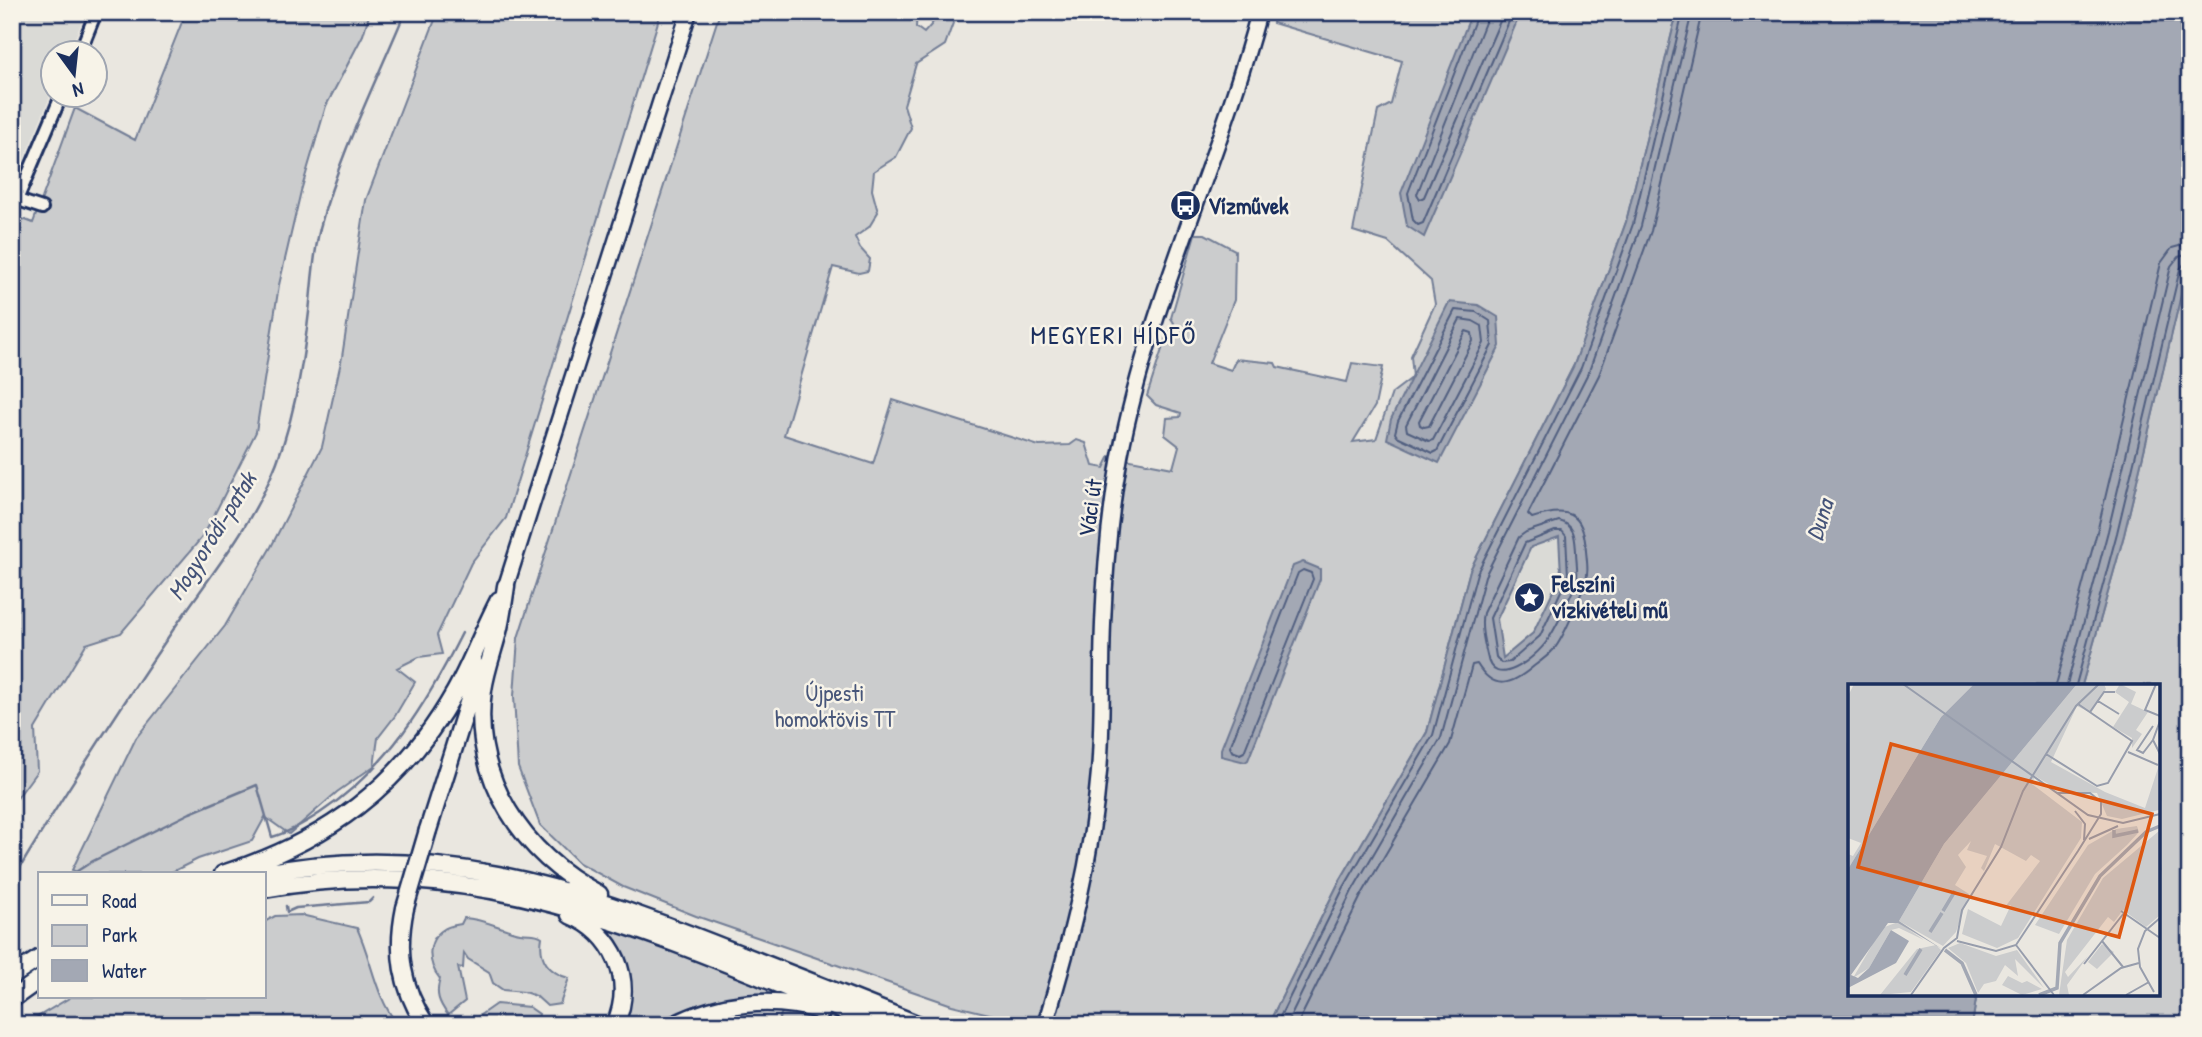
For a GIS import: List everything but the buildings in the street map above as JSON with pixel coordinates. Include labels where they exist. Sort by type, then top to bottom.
[{"type":"highway","points":[[426,1025],[410,998],[401,969],[399,951],[405,908],[506,586]]},
{"type":"highway","points":[[229,872],[274,856],[315,836],[367,800],[400,768],[450,700],[506,586]]},
{"type":"highway","points":[[506,586],[499,627],[487,668],[482,705],[483,741],[497,790],[511,817],[530,844],[552,864],[597,893],[642,911],[667,925]]},
{"type":"highway","points":[[266,873],[327,865],[404,863],[485,871],[539,883],[667,925],[919,1025]]},
{"type":"highway","points":[[266,890],[310,882],[402,879],[463,884],[540,900],[590,913],[641,931],[873,1023]]},
{"type":"highway","points":[[540,900],[586,923],[606,940],[614,952],[623,984],[621,1010],[615,1025]]},
{"type":"highway","points":[[12,976],[38,959]]},
{"type":"highway","points":[[12,999],[38,980]]},
{"type":"highway","points":[[674,1025],[706,1011],[753,1003],[785,1003],[873,1023]]},
{"type":"main road","points":[[506,586],[688,12]]},
{"type":"main road","name":"Váci út","points":[[1045,1025],[1073,928],[1094,825],[1099,770],[1107,547],[1120,456],[1143,365],[1259,12]]},
{"type":"street","points":[[86,38],[96,12]]},
{"type":"street","points":[[42,208],[15,199],[56,108]]},
{"type":"shaded area","points":[[12,12],[86,12],[75,38],[38,38],[38,108],[45,108],[14,183]]},
{"type":"shaded area","name":"Felszíni vízkivételi mű","points":[[1559,536],[1561,574],[1533,633],[1503,658],[1497,619],[1531,547]]},
{"type":"green space","points":[[186,12],[370,12],[363,35],[326,106],[301,191],[279,285],[256,432],[204,535],[121,633],[86,644],[35,729],[37,771],[12,805],[12,215],[33,223],[75,108],[135,140]]},
{"type":"green space","points":[[438,12],[661,12],[506,518],[471,563],[437,635],[442,654],[419,657],[397,668],[415,682],[378,738],[374,766],[337,792],[289,834],[265,817],[252,841],[198,859],[172,872],[72,870],[136,738],[225,626],[271,547],[322,447],[342,357],[366,200]]},
{"type":"green space","name":"Újpesti homoktövis TT","points":[[720,12],[917,12],[916,27],[924,33],[932,24],[936,12],[957,12],[945,45],[916,64],[904,105],[911,128],[896,157],[874,171],[872,190],[878,212],[869,227],[855,237],[870,259],[868,271],[859,273],[833,267],[784,435],[873,464],[893,400],[1039,446],[1070,445],[1077,440],[1086,443],[1093,466],[1104,468],[1110,456],[1173,468],[1179,446],[1165,435],[1167,418],[1180,417],[1181,413],[1156,405],[1147,396],[1166,337],[1174,323],[1171,318],[1195,234],[1205,234],[1235,250],[1234,300],[1209,363],[1231,370],[1236,359],[1275,363],[1277,367],[1347,382],[1352,363],[1383,367],[1375,406],[1353,442],[1376,439],[1392,393],[1413,377],[1411,356],[1435,304],[1431,281],[1388,242],[1353,231],[1378,111],[1391,104],[1402,61],[1273,23],[1275,12],[1677,12],[1626,222],[1574,365],[1470,570],[1427,732],[1338,884],[1268,1025],[1009,1025],[1010,1019],[952,1005],[696,916],[623,887],[579,863],[540,825],[518,767],[514,696],[518,638]]},
{"type":"green space","points":[[2190,257],[2190,1025],[1972,1025],[1977,995],[2160,995],[2160,684],[2082,684],[2124,535]]},
{"type":"green space","points":[[301,915],[357,928],[384,1003],[398,1025],[24,1025],[69,998],[266,998],[266,921],[275,916]]},
{"type":"green space","points":[[464,918],[542,937],[542,952],[546,964],[556,973],[569,978],[560,1004],[547,1006],[536,996],[503,990],[493,983],[489,972],[468,959],[464,953],[463,968],[458,967],[465,1001],[448,1015],[439,998],[440,979],[431,960],[431,946],[438,934],[448,927],[461,924]]},
{"type":"green space","points":[[604,924],[782,995],[698,1007],[655,1025],[621,1025],[629,996],[629,974],[620,948]]},
{"type":"green space","points":[[496,1004],[529,1007],[539,1014],[537,1022],[472,1025],[476,1018]]},
{"type":"green space","points":[[785,1006],[813,1011],[853,1025],[776,1025]]},
{"type":"water","points":[[1472,12],[1521,12],[1424,237],[1407,226],[1401,193]]},
{"type":"water","name":"Duna","points":[[1677,12],[2190,12],[2190,257],[2124,535],[2082,684],[1848,684],[1848,995],[1977,995],[1972,1025],[1268,1025],[1338,884],[1427,732],[1470,570],[1574,365],[1626,222]],"holes":[[[1559,537],[1561,574],[1533,633],[1503,658],[1497,619],[1531,547]]]},
{"type":"water","points":[[1449,302],[1478,305],[1498,317],[1500,346],[1439,463],[1387,439],[1391,419]]},
{"type":"water","points":[[1303,562],[1320,569],[1320,579],[1248,760],[1245,762],[1221,756],[1221,749],[1293,566]]},
{"type":"waterway","name":"Mogyoródi-patak","points":[[12,881],[112,722],[237,538],[269,481],[284,440],[300,377],[320,228],[348,146],[405,12]]},
{"type":"waterway","points":[[1384,16],[1385,12]]},
{"type":"waterway","points":[[76,872],[190,813],[257,785],[272,837],[309,820],[344,796],[385,755],[419,709],[462,633]]},
{"type":"waterway","points":[[286,906],[287,912],[296,908],[369,902],[373,898]]},
{"type":"place","name":"Vízművek","points":[[1185,206]]},
{"type":"place","name":"Felszíni vízkivételi mű","points":[[1529,597]]},
{"type":"district","name":"MEGYERI HÍDFŐ","points":[[1114,335]]}]
